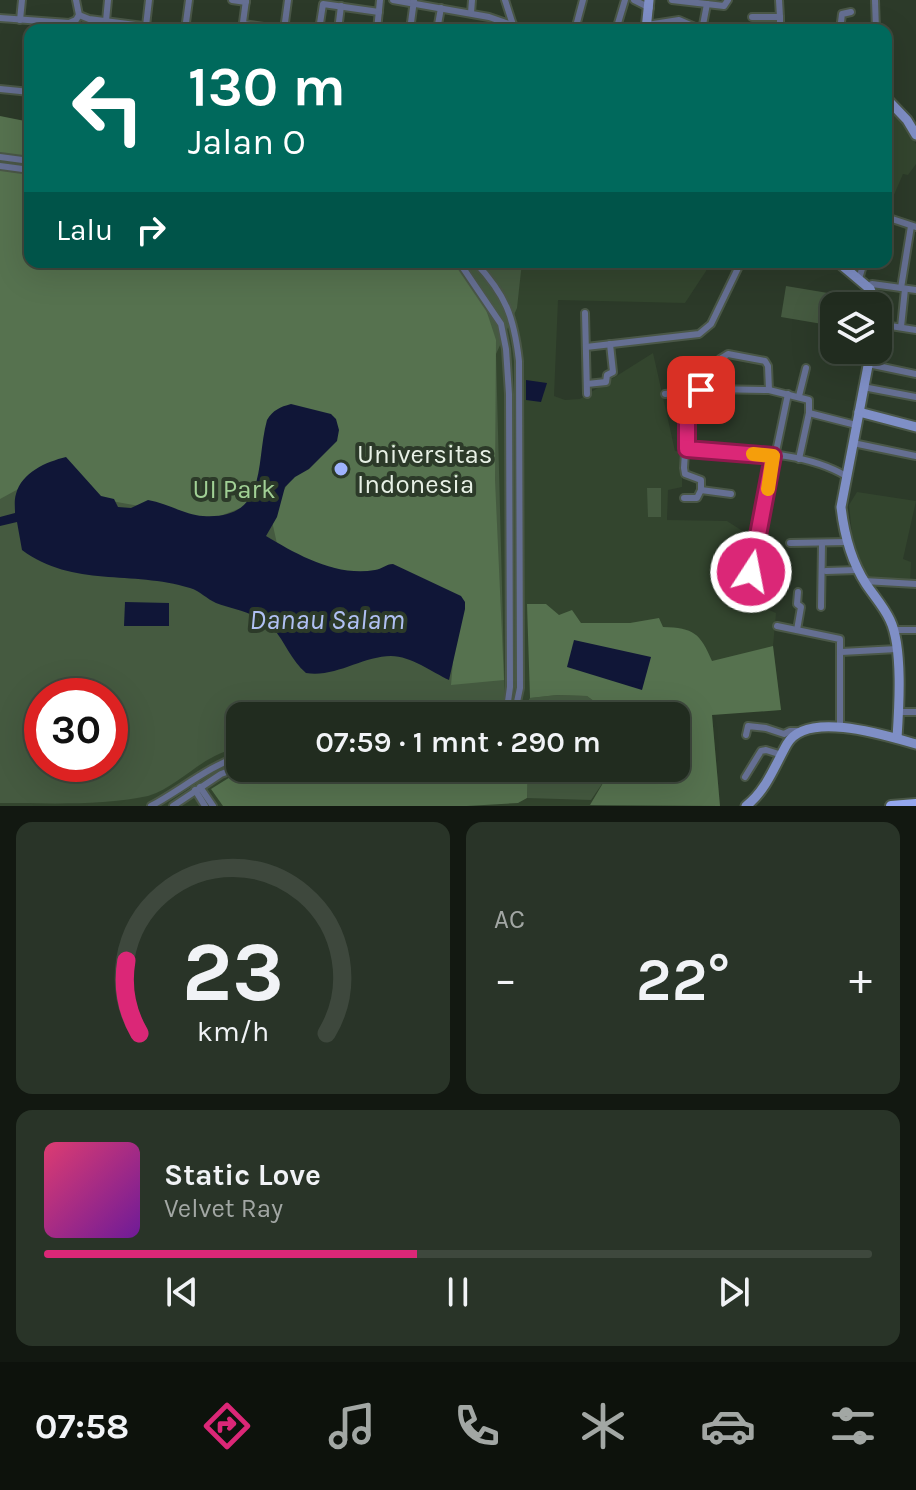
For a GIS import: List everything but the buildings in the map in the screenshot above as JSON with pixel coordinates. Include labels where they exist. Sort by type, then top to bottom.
[{"type":"main road","points":[[891,806],[916,804]]},
{"type":"street","points":[[20,20],[22,0]]},
{"type":"street","points":[[72,24],[79,15],[76,0]]},
{"type":"street","points":[[106,21],[108,0]]},
{"type":"street","points":[[146,24],[149,0]]},
{"type":"street","points":[[186,24],[189,0]]},
{"type":"street","points":[[232,0],[246,1],[243,24]]},
{"type":"street","points":[[285,24],[288,0]]},
{"type":"street","points":[[378,24],[380,0]]},
{"type":"street","points":[[393,0],[471,13],[506,24]]},
{"type":"street","points":[[471,13],[472,0]]},
{"type":"street","points":[[505,0],[514,24]]},
{"type":"street","points":[[577,24],[583,0]]},
{"type":"street","points":[[618,24],[625,0]]},
{"type":"street","points":[[634,0],[650,4],[648,24]]},
{"type":"street","points":[[672,0],[724,6],[728,0]]},
{"type":"street","points":[[779,0],[780,24]]},
{"type":"street","points":[[875,0],[876,24]]},
{"type":"street","points":[[320,24],[323,2],[379,12]]},
{"type":"street","points":[[411,24],[414,2]]},
{"type":"street","points":[[703,24],[707,4]]},
{"type":"street","points":[[339,24],[341,6]]},
{"type":"street","points":[[438,24],[441,8]]},
{"type":"street","points":[[841,24],[842,15],[851,12]]},
{"type":"street","points":[[79,15],[115,24]]},
{"type":"street","points":[[752,17],[780,17]]},
{"type":"street","points":[[0,18],[48,24]]},
{"type":"street","points":[[492,24],[493,20]]},
{"type":"street","points":[[663,24],[679,20],[688,24]]},
{"type":"street","points":[[0,89],[24,91]]},
{"type":"street","points":[[892,104],[916,135]]},
{"type":"street","points":[[0,157],[24,160]]},
{"type":"street","points":[[0,166],[24,169]]},
{"type":"street","points":[[892,219],[913,226],[903,288],[901,327]]},
{"type":"street","points":[[463,268],[498,317],[506,349],[509,394],[508,702]]},
{"type":"street","points":[[479,268],[507,306],[515,327],[519,361],[520,688],[517,702]]},
{"type":"street","points":[[586,347],[699,334],[706,330],[738,268]]},
{"type":"street","points":[[845,268],[872,292]]},
{"type":"street","points":[[859,279],[862,268]]},
{"type":"street","points":[[868,286],[916,290]]},
{"type":"street","points":[[585,313],[587,394]]},
{"type":"street","points":[[892,326],[916,330]]},
{"type":"street","points":[[502,330],[515,327]]},
{"type":"street","points":[[587,384],[606,382],[607,375],[613,372],[610,344]]},
{"type":"street","points":[[710,389],[720,379],[720,359],[728,354],[765,361],[769,390]]},
{"type":"street","points":[[897,738],[897,649],[894,630],[887,613],[858,570],[841,507],[868,364],[916,374]]},
{"type":"street","points":[[799,396],[806,368]]},
{"type":"street","points":[[863,387],[916,397]]},
{"type":"street","points":[[665,394],[710,389],[769,390],[809,400],[799,459]]},
{"type":"street","points":[[684,498],[697,498],[701,490],[701,480],[685,474],[687,420],[694,392]]},
{"type":"street","points":[[751,572],[788,394]]},
{"type":"street","points":[[859,412],[916,427]]},
{"type":"street","points":[[809,413],[856,425]]},
{"type":"street","points":[[852,443],[916,456]]},
{"type":"street","points":[[687,449],[799,459],[825,464],[846,476]]},
{"type":"street","points":[[701,490],[731,494]]},
{"type":"street","points":[[790,543],[848,542]]},
{"type":"street","points":[[821,607],[822,544]]},
{"type":"street","points":[[826,571],[858,570]]},
{"type":"street","points":[[864,581],[916,584]]},
{"type":"street","points":[[797,630],[801,607],[797,604],[798,592]]},
{"type":"street","points":[[510,624],[520,624]]},
{"type":"street","points":[[777,626],[840,638],[840,728]]},
{"type":"street","points":[[894,630],[916,630]]},
{"type":"street","points":[[841,652],[897,649]]},
{"type":"street","points":[[898,712],[916,712]]},
{"type":"street","points":[[746,735],[748,726],[784,734],[816,726],[897,738],[916,744]]},
{"type":"street","points":[[746,806],[759,794],[798,731]]},
{"type":"street","points":[[745,777],[761,751],[782,755]]},
{"type":"street","points":[[173,806],[217,765],[226,761]]},
{"type":"street","points":[[151,806],[226,772]]},
{"type":"street","points":[[196,786],[205,806]]},
{"type":"street","points":[[196,786],[213,806]]},
{"type":"shaded area","points":[[892,110],[898,111],[916,144],[916,164],[908,175],[903,174],[893,197]]},
{"type":"shaded area","name":"UI Park","points":[[0,120],[24,234],[24,268],[707,268],[685,303],[558,300],[554,396],[565,400],[580,399],[653,353],[675,451],[682,452],[682,487],[668,490],[667,520],[727,521],[758,541],[752,575],[755,604],[776,613],[773,646],[781,710],[712,714],[720,806],[0,806]]},
{"type":"shaded area","points":[[857,492],[916,501],[903,559],[911,562],[910,582],[872,581],[861,567],[852,534],[849,505]]},
{"type":"green space","points":[[0,116],[24,121],[24,268],[465,268],[478,285],[496,340],[495,480],[504,680],[451,685],[458,603],[281,562],[270,512],[326,424],[246,506],[212,519],[100,499],[33,481],[0,499]]},
{"type":"green space","name":"UI Park","points":[[0,122],[24,234],[24,268],[521,268],[517,308],[496,354],[505,702],[226,702],[226,751],[148,796],[94,803],[0,803]]},
{"type":"green space","points":[[786,286],[822,292],[820,324],[781,317]]},
{"type":"green space","points":[[647,488],[661,488],[661,517],[648,517]]},
{"type":"green space","points":[[527,604],[546,604],[559,615],[572,610],[581,623],[630,623],[659,618],[663,627],[695,634],[712,661],[773,646],[781,710],[712,715],[720,806],[590,805],[604,782],[690,782],[690,702],[595,702],[587,696],[557,695],[530,698]]},
{"type":"green space","points":[[587,696],[595,702],[530,702],[530,698]]},
{"type":"green space","points":[[226,780],[528,782],[527,798],[518,803],[467,806],[223,806],[211,789]]},
{"type":"green space","points":[[528,782],[603,782],[591,800],[527,798]]},
{"type":"water","points":[[526,380],[547,383],[541,402],[526,400]]},
{"type":"water","name":"Danau Salam","points":[[291,404],[331,414],[339,430],[337,441],[309,469],[285,487],[277,517],[266,536],[303,557],[331,567],[360,571],[393,564],[461,596],[465,609],[449,680],[414,661],[391,656],[328,672],[306,673],[273,628],[253,615],[216,603],[194,589],[146,580],[82,574],[41,562],[22,550],[17,522],[0,526],[0,517],[15,513],[15,496],[29,474],[66,457],[101,496],[114,499],[118,507],[131,508],[148,500],[203,516],[224,515],[239,509],[249,499],[255,486],[267,420],[277,409]]},
{"type":"water","points":[[125,602],[169,603],[169,626],[124,626]]},
{"type":"water","points":[[574,640],[651,657],[642,690],[567,667]]},
{"type":"slow traffic","points":[[753,454],[773,456],[768,489]]},
{"type":"place","name":"Universitas Indonesia","points":[[341,469]]},
{"type":"route","points":[[701,390],[694,392],[687,420],[687,449],[773,456],[751,572]]}]
